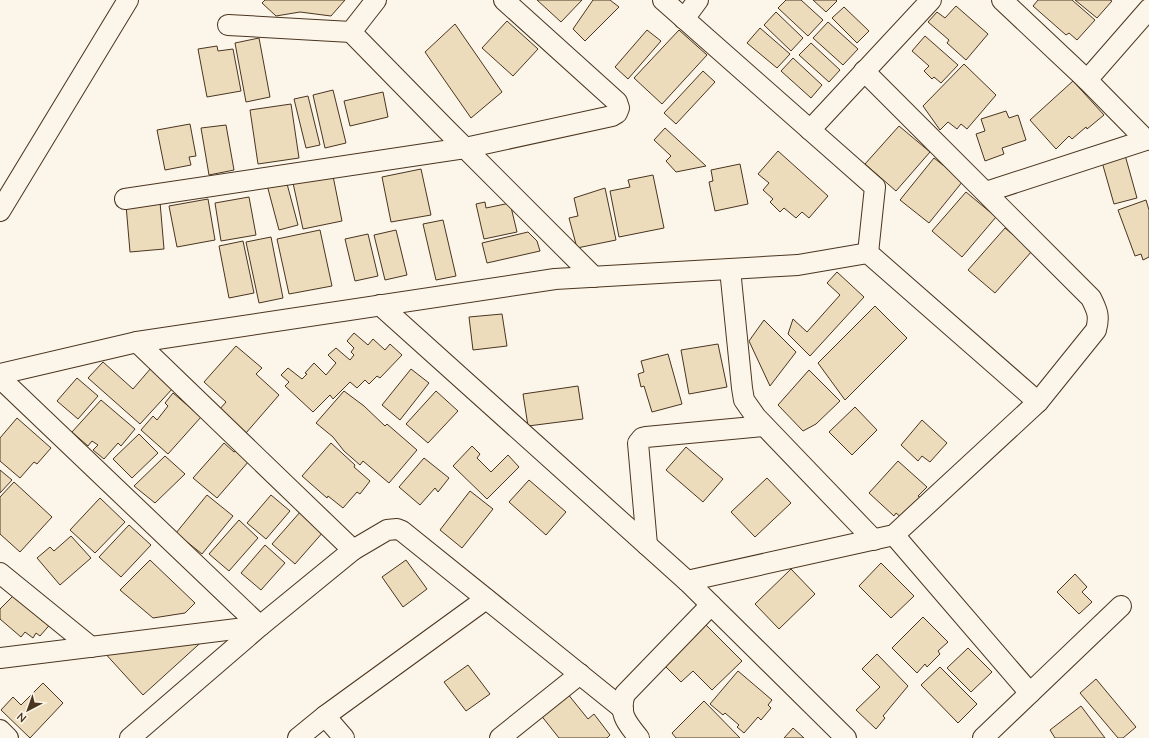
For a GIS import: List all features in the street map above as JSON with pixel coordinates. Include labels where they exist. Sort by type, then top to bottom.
[{"type":"street","points":[[0,211],[128,0]]},
{"type":"street","points":[[351,32],[376,0]]},
{"type":"street","points":[[125,199],[465,148],[612,116],[617,113],[619,108],[617,102],[504,0]]},
{"type":"street","points":[[663,0],[875,187],[868,253]]},
{"type":"street","points":[[684,19],[698,0]]},
{"type":"street","points":[[810,130],[931,0]]},
{"type":"street","points":[[986,192],[1148,139],[1002,0]]},
{"type":"street","points":[[1087,80],[1149,9]]},
{"type":"street","points":[[228,25],[351,32],[594,277]]},
{"type":"street","points":[[687,581],[894,535],[1038,402],[1096,330],[1099,319],[1091,298],[864,71]]},
{"type":"street","points":[[0,374],[137,342],[555,279],[798,265],[868,253]]},
{"type":"street","points":[[868,253],[1038,402]]},
{"type":"street","points":[[730,269],[744,400],[764,426],[874,540]]},
{"type":"street","points":[[380,305],[687,581],[846,738]]},
{"type":"street","points":[[137,342],[353,550]]},
{"type":"street","points":[[0,378],[260,626]]},
{"type":"street","points":[[647,545],[638,443],[639,440],[646,437],[764,426]]},
{"type":"street","points":[[138,735],[260,626],[353,550],[387,530],[396,529],[402,531],[623,709]]},
{"type":"street","points":[[894,535],[1030,694]]},
{"type":"street","points":[[0,573],[92,647]]},
{"type":"street","points":[[298,738],[324,716],[486,599]]},
{"type":"street","points":[[639,738],[628,724],[623,709],[622,704],[625,694],[711,605]]},
{"type":"street","points":[[983,738],[1121,606]]},
{"type":"street","points":[[0,658],[260,626]]},
{"type":"street","points":[[500,738],[580,674]]},
{"type":"street","points":[[324,716],[344,738]]},
{"type":"street","points":[[0,730],[8,738]]},
{"type":"building","points":[[265,0],[345,0],[331,16],[300,12],[276,16],[262,3]]},
{"type":"building","points":[[537,0],[582,0],[561,22]]},
{"type":"building","points":[[593,0],[610,0],[619,7],[585,41],[573,29]]},
{"type":"building","points":[[786,0],[801,0],[823,20],[808,36],[778,8]]},
{"type":"building","points":[[813,0],[836,0],[837,1],[826,12]]},
{"type":"building","points":[[1038,0],[1072,0],[1095,20],[1077,40],[1069,33],[1066,35],[1033,6]]},
{"type":"building","points":[[1075,0],[1110,0],[1112,1],[1097,18]]},
{"type":"building","points":[[956,6],[988,34],[966,60],[947,43],[949,40],[928,22],[937,12],[945,18]]},
{"type":"building","points":[[844,7],[869,31],[857,43],[832,18]]},
{"type":"building","points":[[776,12],[803,38],[791,51],[764,25]]},
{"type":"building","points":[[507,21],[538,49],[513,76],[482,48]]},
{"type":"building","points":[[828,22],[858,49],[843,65],[813,38]]},
{"type":"building","points":[[455,24],[502,92],[471,118],[425,52]]},
{"type":"building","points":[[760,28],[790,54],[777,68],[747,43]]},
{"type":"building","points":[[647,30],[661,41],[628,79],[615,67]]},
{"type":"building","points":[[679,30],[707,55],[662,104],[634,78]]},
{"type":"building","points":[[925,36],[958,65],[941,83],[934,77],[932,79],[924,71],[929,66],[912,51]]},
{"type":"building","points":[[259,38],[270,97],[246,102],[235,43]]},
{"type":"building","points":[[811,43],[840,70],[829,82],[799,55]]},
{"type":"building","points":[[217,46],[218,51],[233,49],[241,91],[207,97],[198,49]]},
{"type":"building","points":[[793,58],[822,85],[811,98],[781,71]]},
{"type":"building","points":[[964,64],[996,95],[967,129],[961,124],[957,129],[948,122],[940,130],[923,106]]},
{"type":"building","points":[[703,71],[715,82],[676,124],[664,113]]},
{"type":"building","points":[[1073,81],[1104,115],[1072,139],[1069,136],[1056,149],[1030,120]]},
{"type":"building","points":[[333,90],[346,143],[325,148],[313,95]]},
{"type":"building","points":[[383,92],[388,117],[350,126],[344,101]]},
{"type":"building","points":[[308,96],[320,145],[306,148],[294,99]]},
{"type":"building","points":[[291,104],[299,158],[258,164],[250,110]]},
{"type":"building","points":[[1006,111],[1009,118],[1018,115],[1026,140],[1002,148],[1004,154],[985,161],[976,134],[985,131],[981,119]]},
{"type":"building","points":[[190,124],[196,156],[189,157],[191,165],[165,170],[157,130]]},
{"type":"building","points":[[226,125],[234,170],[209,175],[201,128]]},
{"type":"building","points":[[899,126],[930,152],[896,191],[865,164]]},
{"type":"building","points":[[665,128],[706,166],[676,172],[666,161],[671,156],[654,140]]},
{"type":"building","points":[[778,151],[828,196],[809,218],[802,212],[796,218],[784,208],[780,212],[770,202],[773,199],[763,190],[769,183],[758,174]]},
{"type":"building","points":[[1125,155],[1137,198],[1114,204],[1102,162]]},
{"type":"building","points":[[934,158],[963,181],[929,223],[900,200]]},
{"type":"building","points":[[740,164],[748,204],[715,211],[709,182],[713,181],[711,170]]},
{"type":"building","points":[[421,169],[431,215],[391,222],[382,177]]},
{"type":"building","points":[[653,175],[664,228],[619,237],[610,191],[630,187],[628,180]]},
{"type":"building","points":[[333,176],[342,221],[303,229],[293,183]]},
{"type":"building","points":[[286,180],[298,225],[279,230],[267,185]]},
{"type":"building","points":[[605,188],[616,240],[577,248],[569,218],[578,216],[574,198]]},
{"type":"building","points":[[966,192],[996,217],[962,257],[932,231]]},
{"type":"building","points":[[249,197],[256,235],[221,241],[215,203]]},
{"type":"building","points":[[208,199],[215,240],[177,247],[169,206]]},
{"type":"building","points":[[1146,200],[1149,210],[1149,257],[1143,260],[1141,254],[1135,256],[1118,210]]},
{"type":"building","points":[[160,202],[164,249],[130,252],[126,205]]},
{"type":"building","points":[[485,202],[486,208],[510,203],[517,232],[484,239],[476,204]]},
{"type":"building","points":[[443,220],[456,276],[436,280],[423,224]]},
{"type":"building","points":[[1005,228],[1032,251],[995,293],[968,270]]},
{"type":"building","points":[[320,230],[332,286],[289,294],[277,239]]},
{"type":"building","points":[[396,230],[407,275],[385,280],[374,235]]},
{"type":"building","points":[[528,232],[537,241],[540,251],[487,263],[482,243]]},
{"type":"building","points":[[368,234],[378,276],[355,281],[345,239]]},
{"type":"building","points":[[271,237],[283,298],[259,303],[246,242]]},
{"type":"building","points":[[243,241],[254,293],[229,298],[219,246]]},
{"type":"building","points":[[837,272],[864,297],[810,356],[788,334],[793,319],[807,332],[840,295],[827,283]]},
{"type":"building","points":[[875,306],[907,338],[845,400],[818,363]]},
{"type":"building","points":[[502,314],[507,346],[473,350],[469,317]]},
{"type":"building","points":[[764,320],[796,352],[770,386],[749,341]]},
{"type":"building","points":[[354,333],[368,345],[373,339],[385,350],[390,344],[402,355],[380,378],[377,376],[369,384],[365,380],[357,388],[350,382],[333,399],[330,395],[313,412],[285,386],[289,382],[281,375],[288,368],[302,379],[314,363],[326,375],[336,363],[328,355],[336,348],[350,360],[354,355],[351,352],[354,348],[347,341]]},
{"type":"building","points":[[718,344],[727,387],[689,394],[681,350]]},
{"type":"building","points":[[236,346],[262,368],[256,374],[279,395],[246,433],[219,410],[226,402],[204,382]]},
{"type":"building","points":[[668,354],[682,404],[652,412],[644,386],[641,387],[638,374],[644,372],[641,361]]},
{"type":"building","points":[[103,362],[133,389],[151,368],[173,388],[140,424],[88,378]]},
{"type":"building","points":[[411,369],[429,383],[400,420],[382,405]]},
{"type":"building","points":[[809,370],[840,401],[816,424],[803,431],[778,405]]},
{"type":"building","points":[[77,378],[98,396],[78,419],[57,401]]},
{"type":"building","points":[[578,386],[583,419],[528,426],[523,394]]},
{"type":"building","points":[[344,391],[364,406],[385,426],[387,424],[417,450],[389,483],[363,461],[360,465],[344,451],[333,437],[316,423]]},
{"type":"building","points":[[436,391],[458,411],[428,443],[406,424]]},
{"type":"building","points":[[173,393],[201,417],[168,454],[141,430],[153,416],[157,420],[168,406],[165,403]]},
{"type":"building","points":[[101,400],[135,429],[121,446],[118,443],[104,459],[93,450],[98,445],[92,441],[88,446],[72,432]]},
{"type":"building","points":[[855,407],[877,430],[852,455],[829,432]]},
{"type":"building","points":[[17,418],[51,448],[37,464],[34,462],[20,478],[0,461],[0,438]]},
{"type":"building","points":[[922,420],[947,443],[930,462],[922,456],[918,461],[901,445]]},
{"type":"building","points":[[139,434],[158,453],[132,478],[113,459]]},
{"type":"building","points":[[224,443],[234,452],[237,450],[249,461],[217,498],[193,478]]},
{"type":"building","points":[[331,443],[370,481],[360,494],[357,492],[343,508],[328,496],[327,498],[302,476]]},
{"type":"building","points":[[472,446],[480,454],[477,458],[491,472],[508,455],[519,467],[487,499],[453,466]]},
{"type":"building","points":[[686,447],[723,479],[703,502],[666,470]]},
{"type":"building","points":[[165,456],[185,474],[155,503],[134,486]]},
{"type":"building","points":[[424,458],[449,478],[438,492],[435,488],[420,505],[399,487]]},
{"type":"building","points":[[898,461],[927,487],[918,496],[921,498],[902,518],[896,513],[894,516],[869,493]]},
{"type":"building","points":[[0,470],[12,480],[0,493]]},
{"type":"building","points":[[767,478],[791,503],[755,537],[731,512]]},
{"type":"building","points":[[529,480],[566,512],[546,535],[509,502]]},
{"type":"building","points":[[14,482],[52,517],[20,552],[0,534],[0,497]]},
{"type":"building","points":[[470,491],[493,509],[462,548],[440,530]]},
{"type":"building","points":[[207,495],[233,516],[202,554],[176,533]]},
{"type":"building","points":[[271,495],[290,511],[266,539],[247,523]]},
{"type":"building","points":[[100,498],[125,522],[95,553],[70,530]]},
{"type":"building","points":[[301,511],[324,531],[295,564],[272,544]]},
{"type":"building","points":[[239,520],[258,538],[229,571],[209,554]]},
{"type":"building","points":[[129,525],[151,545],[121,577],[99,557]]},
{"type":"building","points":[[71,536],[91,558],[60,585],[37,558],[50,547],[54,551]]},
{"type":"building","points":[[265,545],[285,563],[261,590],[241,573]]},
{"type":"building","points":[[150,560],[195,603],[185,613],[153,618],[120,590]]},
{"type":"building","points":[[406,560],[427,589],[403,607],[382,577]]},
{"type":"building","points":[[881,563],[914,596],[891,618],[859,586]]},
{"type":"building","points":[[791,569],[815,594],[779,629],[755,604]]},
{"type":"building","points":[[1075,574],[1087,587],[1082,592],[1092,602],[1079,614],[1057,592]]},
{"type":"building","points":[[17,592],[53,621],[40,636],[36,633],[33,638],[25,632],[21,637],[0,619],[0,609]]},
{"type":"building","points":[[923,617],[948,642],[938,651],[940,654],[927,667],[925,664],[917,673],[892,648]]},
{"type":"building","points":[[701,620],[742,661],[712,690],[693,671],[681,682],[660,661]]},
{"type":"building","points":[[208,636],[143,695],[102,650]]},
{"type":"building","points":[[968,648],[992,672],[971,692],[947,668]]},
{"type":"building","points":[[877,654],[908,686],[883,716],[885,718],[876,729],[856,710],[880,687],[862,669]]},
{"type":"building","points":[[468,665],[490,694],[466,711],[444,682]]},
{"type":"building","points":[[940,667],[977,704],[958,723],[921,685]]},
{"type":"building","points":[[738,671],[772,700],[768,705],[771,708],[761,720],[758,717],[744,733],[737,727],[739,725],[725,713],[723,715],[710,704]]},
{"type":"building","points":[[1096,679],[1136,727],[1123,738],[1118,738],[1080,693]]},
{"type":"building","points":[[43,683],[63,703],[30,738],[1,710],[13,697],[21,705]]},
{"type":"building","points":[[567,693],[588,719],[594,714],[610,735],[607,738],[559,738],[540,714]]},
{"type":"building","points":[[704,701],[740,738],[676,738],[672,733]]},
{"type":"building","points":[[1081,706],[1105,738],[1055,738],[1050,730]]},
{"type":"building","points":[[793,728],[804,738],[784,738]]}]
